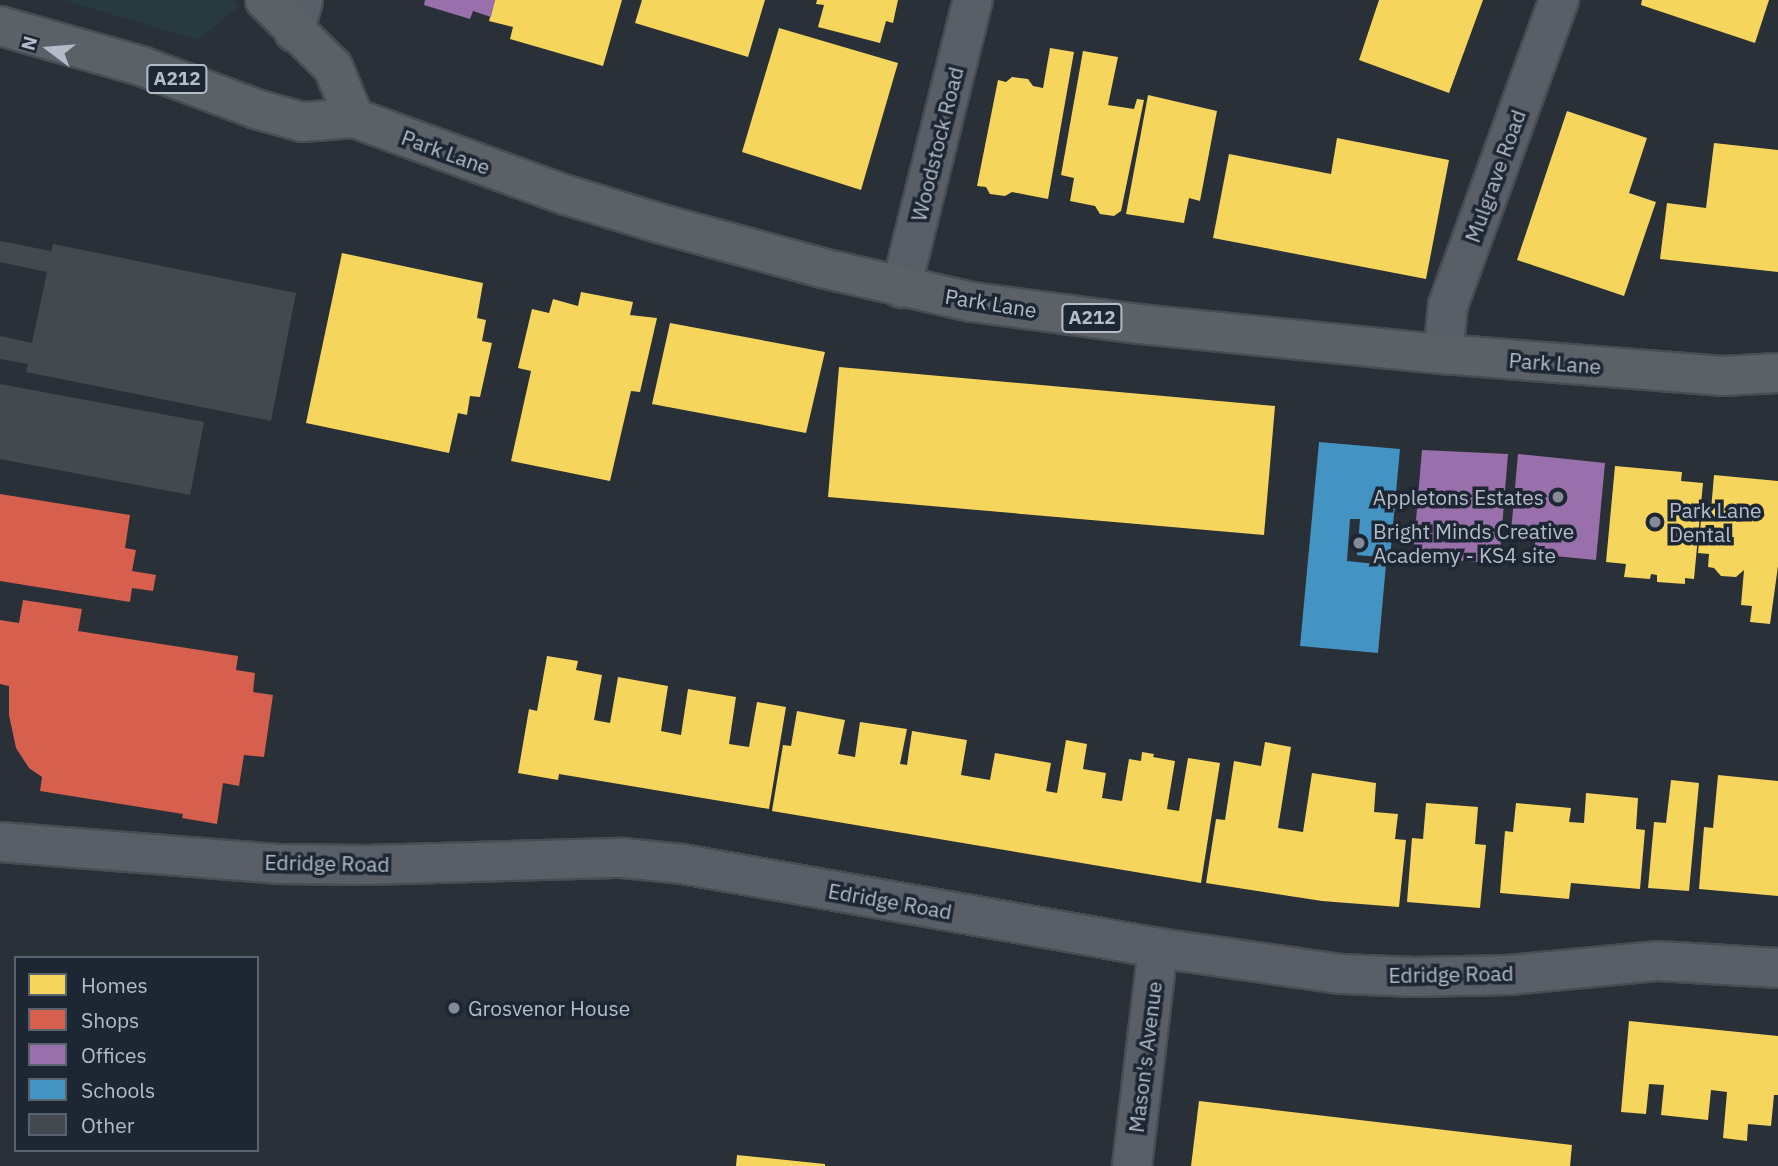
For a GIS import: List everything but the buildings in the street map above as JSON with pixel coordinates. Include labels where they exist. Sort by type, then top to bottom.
[{"type":"main road","points":[[265,0],[298,16],[333,67],[354,118]]},
{"type":"main road","name":"Park Lane","points":[[0,26],[141,66],[256,109],[302,122],[354,118],[566,195],[683,230],[901,288],[972,302],[1140,324],[1443,354],[1723,376],[1778,373]]},
{"type":"street","name":"Woodstock Road","points":[[901,288],[973,0]]},
{"type":"street","name":"Mulgrave Road","points":[[1443,354],[1448,304],[1559,0]]},
{"type":"street","name":"Edridge Road","points":[[0,842],[278,864],[635,859],[682,864],[1158,948],[1341,974],[1414,977],[1509,975],[1658,961],[1778,968]]},
{"type":"street","name":"Mason's Avenue","points":[[1132,1166],[1158,948]]},
{"type":"green space","points":[[64,0],[234,0],[239,6],[198,40]]},
{"type":"place","name":"Appletons Estates","points":[[1558,497]]},
{"type":"place","name":"Park Lane Dental","points":[[1655,522]]},
{"type":"place","name":"Bright Minds Creative Academy - KS4 site","points":[[1359,543]]},
{"type":"place","name":"Grosvenor House","points":[[454,1008]]}]
